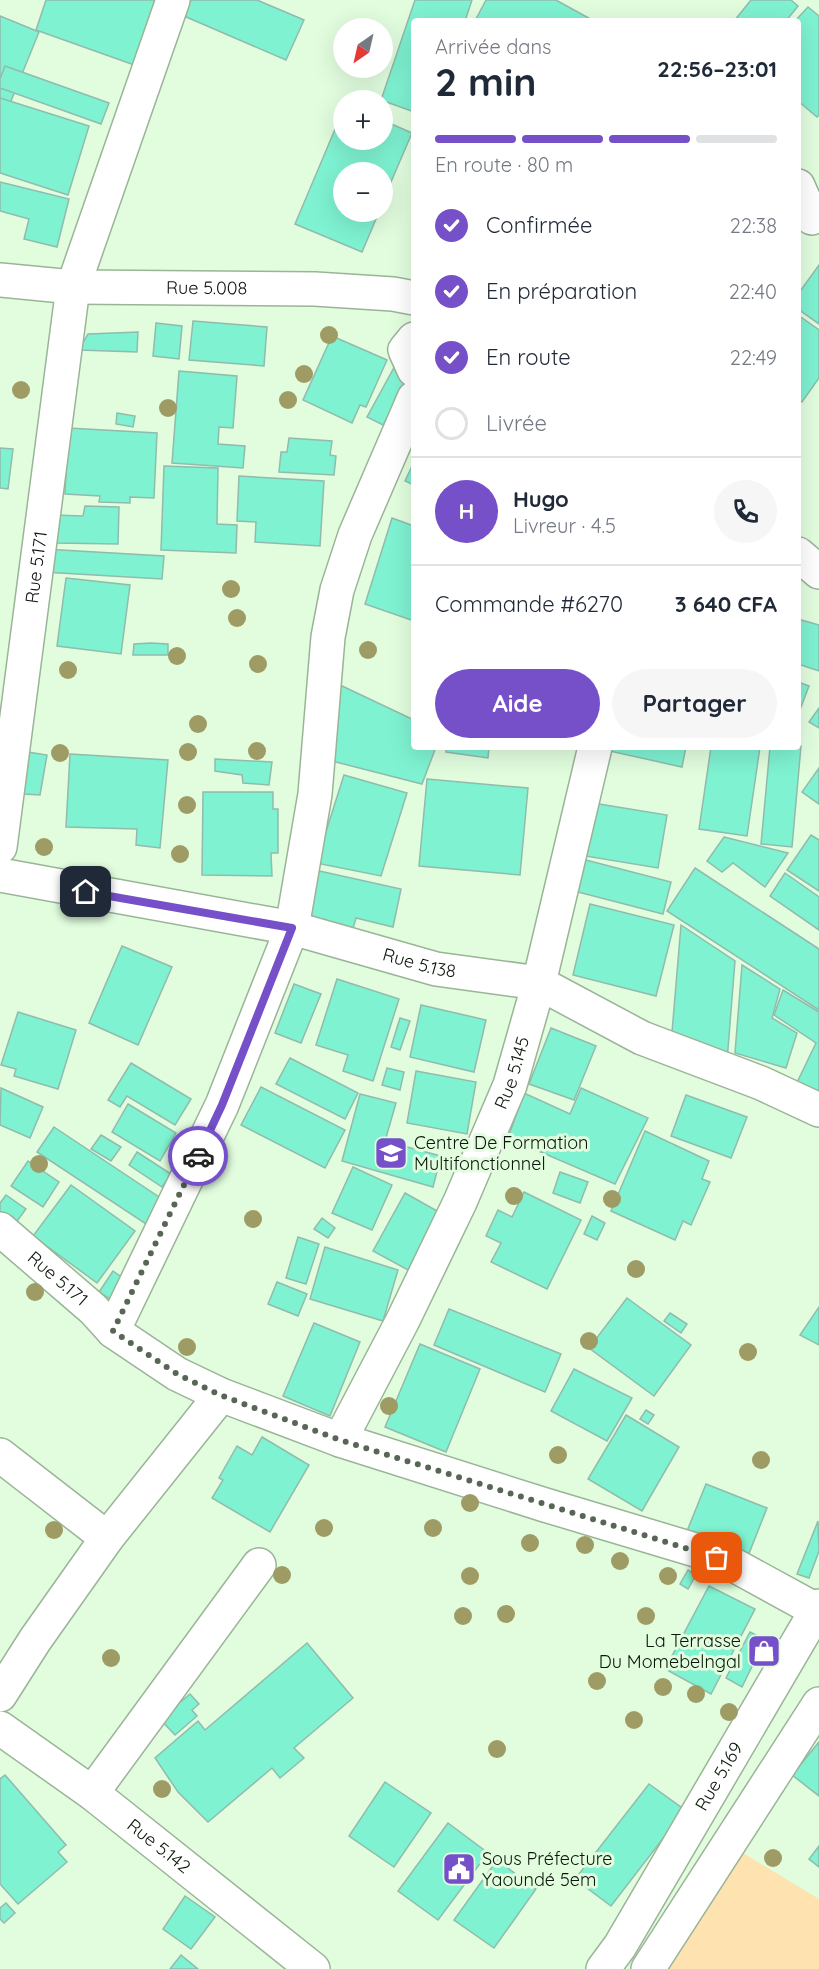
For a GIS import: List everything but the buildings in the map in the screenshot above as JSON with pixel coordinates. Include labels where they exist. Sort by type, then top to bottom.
[{"type":"street","name":"Rue 5.171","points":[[0,847],[73,287],[173,0]]},
{"type":"street","points":[[801,190],[810,222]]},
{"type":"street","name":"Rue 5.008","points":[[0,280],[73,287],[315,289],[393,294],[411,297]]},
{"type":"street","points":[[411,343],[405,350],[411,363]]},
{"type":"street","points":[[113,1331],[222,1105],[292,928],[315,794],[328,637],[337,590],[355,535],[411,405]]},
{"type":"street","points":[[801,557],[819,572]]},
{"type":"street","name":"Rue 5.145","points":[[340,1440],[403,1320],[460,1202],[510,1085],[539,983],[594,750]]},
{"type":"street","name":"Rue 5.138","points":[[0,875],[292,928],[436,969],[539,983],[642,1038],[761,1083],[819,1110]]},
{"type":"street","name":"Rue 5.171","points":[[0,1229],[93,1309],[113,1331],[177,1374],[220,1395],[340,1440],[702,1552],[732,1564],[818,1608]]},
{"type":"street","points":[[0,1695],[35,1640],[107,1538],[220,1395]]},
{"type":"street","points":[[0,1455],[107,1538]]},
{"type":"street","points":[[92,1793],[258,1565]]},
{"type":"street","name":"Rue 5.169","points":[[612,1958],[818,1608]]},
{"type":"street","points":[[648,1969],[819,1704]]},
{"type":"street","name":"Rue 5.142","points":[[0,1728],[92,1793],[313,1969]]},
{"type":"shaded area","points":[[730,1845],[819,1899],[819,1969],[654,1969]]},
{"type":"way so far","points":[[198,1156],[113,1331],[177,1374],[220,1395],[340,1440],[717,1558]]},
{"type":"place","name":"Centre De Formation Multifonctionnel","points":[[391,1153]]},
{"type":"place","name":"La Terrasse Du Momebelngal","points":[[764,1651]]},
{"type":"place","name":"Sous Préfecture Yaoundé 5em","points":[[459,1869]]},
{"type":"route","points":[[86,892],[292,928],[222,1105],[198,1156]]}]
